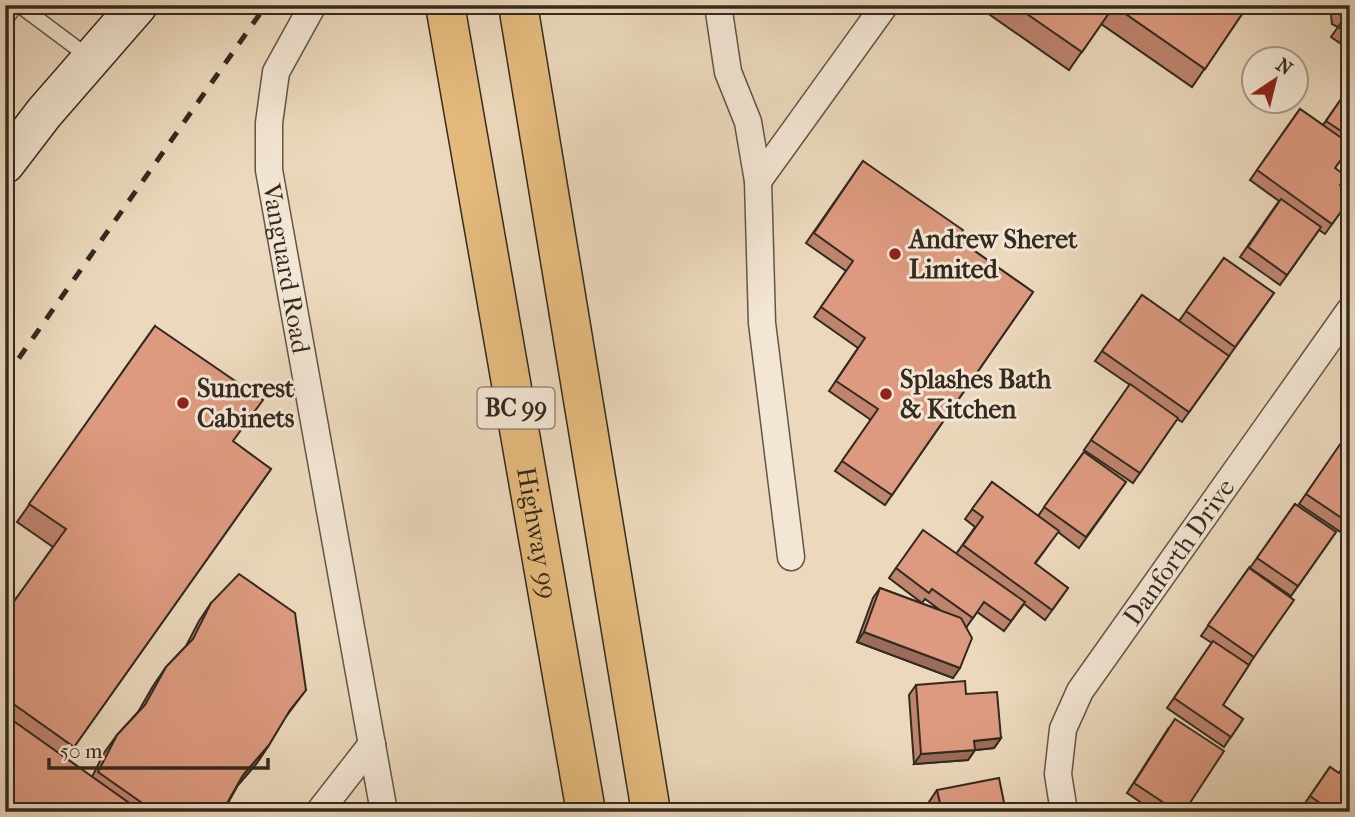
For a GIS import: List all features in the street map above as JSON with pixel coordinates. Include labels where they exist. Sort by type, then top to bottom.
[{"type":"highway","name":"Highway 99","points":[[445,5],[586,812]]},
{"type":"highway","name":"BC 99","points":[[518,5],[651,812]]},
{"type":"highway","points":[[606,528],[664,812]]},
{"type":"main road","points":[[5,164],[44,113],[138,5]]},
{"type":"street","name":"Vanguard Road","points":[[313,5],[276,72],[269,123],[268,170],[384,812]]},
{"type":"street","points":[[718,5],[727,72],[748,122],[758,181],[762,323],[791,557]]},
{"type":"street","points":[[758,181],[885,5]]},
{"type":"street","name":"Danforth Drive","points":[[1064,812],[1058,774],[1063,729],[1080,691],[1350,310]]},
{"type":"street","points":[[319,812],[372,744]]},
{"type":"lane","points":[[5,20],[17,5],[92,59]]},
{"type":"building","points":[[1014,5],[1230,5],[1242,14],[1205,69],[1114,6],[1082,52]]},
{"type":"building","points":[[1338,5],[1350,5],[1350,35],[1338,27],[1345,17],[1339,14]]},
{"type":"building","points":[[1346,92],[1350,95],[1350,137],[1326,121]]},
{"type":"building","points":[[1295,116],[1310,116],[1350,144],[1335,168],[1346,176],[1340,185],[1350,192],[1350,199],[1332,224],[1257,170]]},
{"type":"building","points":[[863,161],[963,230],[959,240],[1033,292],[892,495],[842,461],[878,409],[836,381],[865,338],[821,307],[853,261],[814,233]]},
{"type":"building","points":[[1281,199],[1321,227],[1287,275],[1248,247]]},
{"type":"building","points":[[1224,258],[1274,293],[1235,347],[1186,311]]},
{"type":"building","points":[[1142,295],[1229,356],[1189,412],[1102,351]]},
{"type":"building","points":[[155,326],[263,400],[233,441],[271,469],[74,747],[5,698],[5,614],[66,529],[29,504]]},
{"type":"building","points":[[1130,384],[1178,418],[1140,473],[1091,440]]},
{"type":"building","points":[[1343,440],[1350,444],[1349,523],[1306,494]]},
{"type":"building","points":[[1084,452],[1126,482],[1086,537],[1044,507]]},
{"type":"building","points":[[992,482],[1059,531],[1035,563],[1068,588],[1052,610],[963,545],[983,517],[972,509]]},
{"type":"building","points":[[1295,504],[1336,532],[1298,586],[1257,558]]},
{"type":"building","points":[[923,530],[1025,602],[1011,621],[984,602],[973,618],[932,589],[929,593],[896,568]]},
{"type":"building","points":[[1249,568],[1294,600],[1254,657],[1208,625]]},
{"type":"building","points":[[239,574],[295,613],[306,690],[290,710],[269,745],[243,775],[222,812],[155,812],[98,772],[117,735],[145,705],[166,667],[193,639],[211,603]]},
{"type":"building","points":[[880,588],[961,618],[972,638],[960,668],[864,632]]},
{"type":"building","points":[[1213,641],[1249,665],[1223,705],[1243,719],[1231,737],[1174,698]]},
{"type":"building","points":[[965,681],[966,694],[997,692],[1001,738],[974,741],[975,750],[921,754],[916,685]]},
{"type":"building","points":[[5,715],[142,812],[5,812]]},
{"type":"building","points":[[1175,719],[1224,751],[1184,812],[1178,812],[1134,783]]},
{"type":"building","points":[[1350,756],[1350,812],[1333,812],[1310,796],[1330,767],[1339,773]]},
{"type":"building","points":[[999,778],[1006,812],[942,812],[937,790]]},
{"type":"railway","points":[[5,378],[266,5]]},
{"type":"place","name":"Andrew Sheret Limited","points":[[895,254]]},
{"type":"place","name":"Splashes Bath & Kitchen","points":[[886,394]]},
{"type":"place","name":"Suncrest Cabinets","points":[[183,403]]}]
